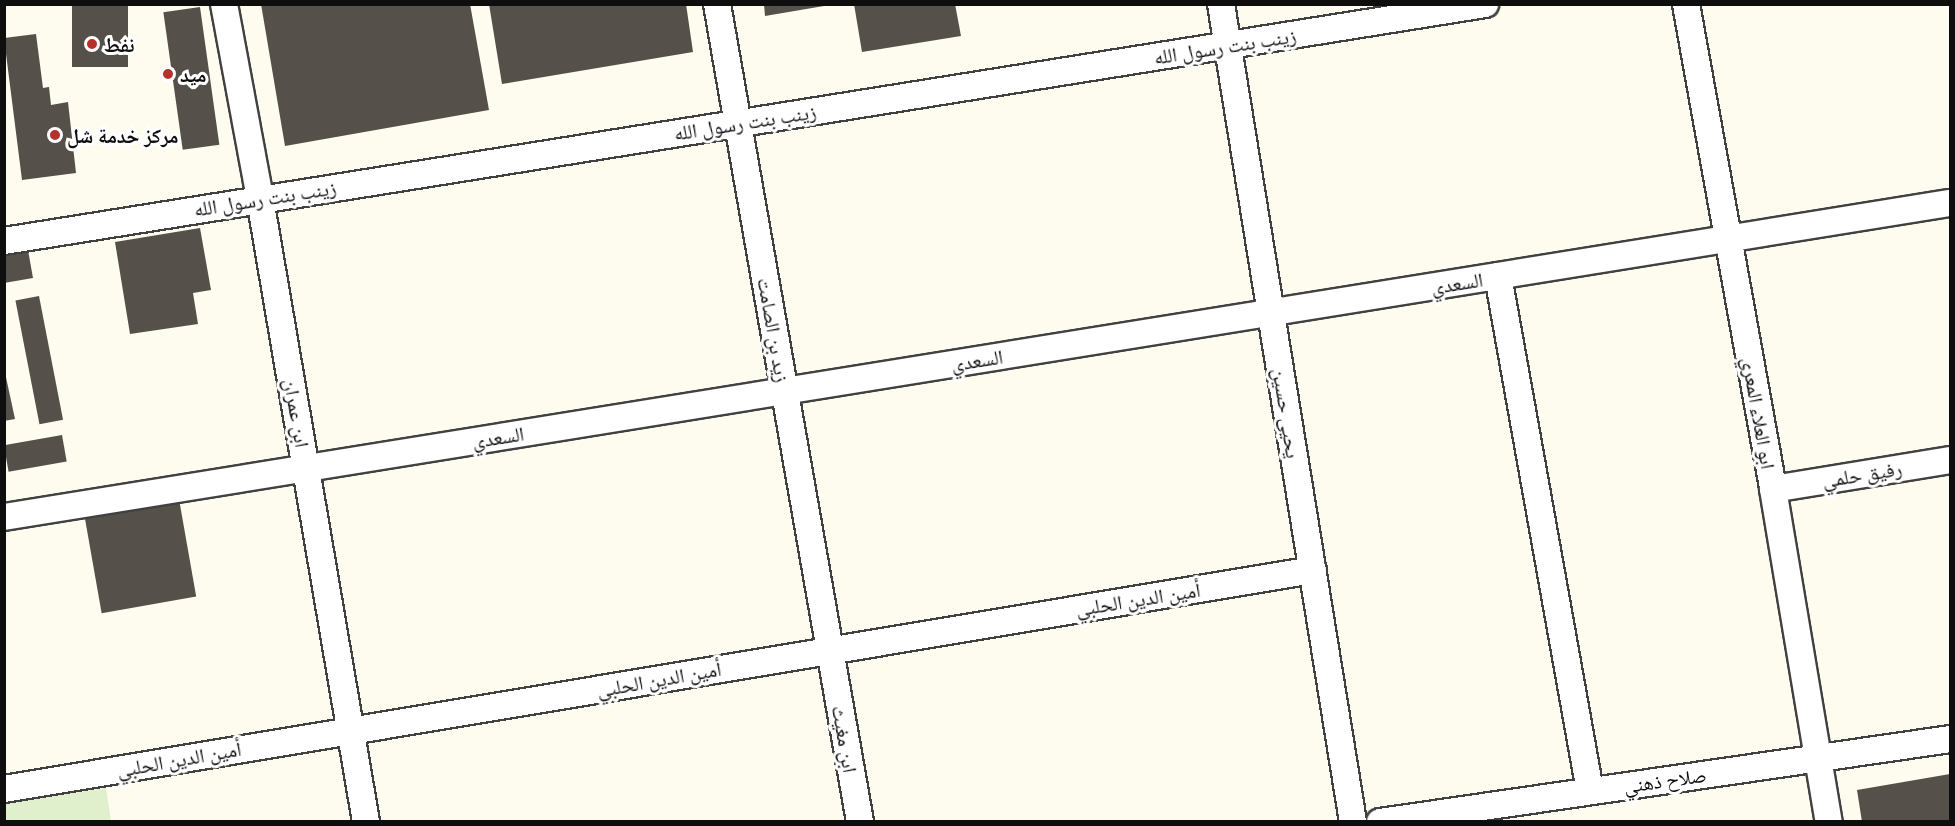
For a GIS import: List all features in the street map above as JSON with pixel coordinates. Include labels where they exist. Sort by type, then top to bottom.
[{"type":"street","name":"ابن عمران","points":[[224,4],[260,199],[366,822]]},
{"type":"street","name":"زيد بن الصامت","points":[[717,4],[829,654]]},
{"type":"street","name":"يحيى حسين","points":[[1221,4],[1353,822]]},
{"type":"street","name":"زينب بنت رسول الله","points":[[4,241],[1485,4]]},
{"type":"street","name":"ابو العلاء المعري","points":[[1686,4],[1773,489],[1829,822]]},
{"type":"street","name":"السعدي","points":[[4,517],[1950,203]]},
{"type":"street","points":[[1498,276],[1590,791]]},
{"type":"street","name":"رفيق حلمي","points":[[1773,489],[1950,460]]},
{"type":"street","name":"أمين الدين الحلبي","points":[[4,789],[351,730],[829,654],[1313,570]]},
{"type":"street","name":"ابن مغيث","points":[[829,654],[860,822]]},
{"type":"street","name":"صلاح ذهني","points":[[1380,822],[1950,739]]},
{"type":"green space","points":[[106,788],[111,821],[5,821],[5,803]]},
{"type":"building","points":[[72,4],[128,4],[128,67],[72,67]]},
{"type":"building","points":[[261,4],[470,4],[489,110],[285,146]]},
{"type":"building","points":[[489,4],[686,4],[693,52],[502,84]]},
{"type":"building","points":[[764,4],[824,4],[824,6],[765,16]]},
{"type":"building","points":[[854,4],[955,4],[961,36],[862,52]]},
{"type":"building","points":[[200,7],[219,145],[183,150],[163,12]]},
{"type":"building","points":[[36,34],[43,88],[49,87],[51,105],[68,102],[76,173],[22,180],[4,38]]},
{"type":"building","points":[[200,228],[211,290],[193,293],[198,324],[130,334],[115,242]]},
{"type":"building","points":[[28,250],[33,278],[4,283],[4,254]]},
{"type":"building","points":[[39,296],[63,420],[39,424],[15,301]]},
{"type":"building","points":[[4,368],[15,419],[4,421]]},
{"type":"building","points":[[62,435],[67,462],[9,472],[4,445]]},
{"type":"building","points":[[179,499],[196,596],[102,613],[84,516]]},
{"type":"building","points":[[1950,774],[1950,822],[1862,822],[1857,790]]},
{"type":"place","name":"نفط","points":[[92,44]]},
{"type":"place","name":"ميد","points":[[168,74]]},
{"type":"place","name":"مركز خدمة شل","points":[[55,135]]}]
